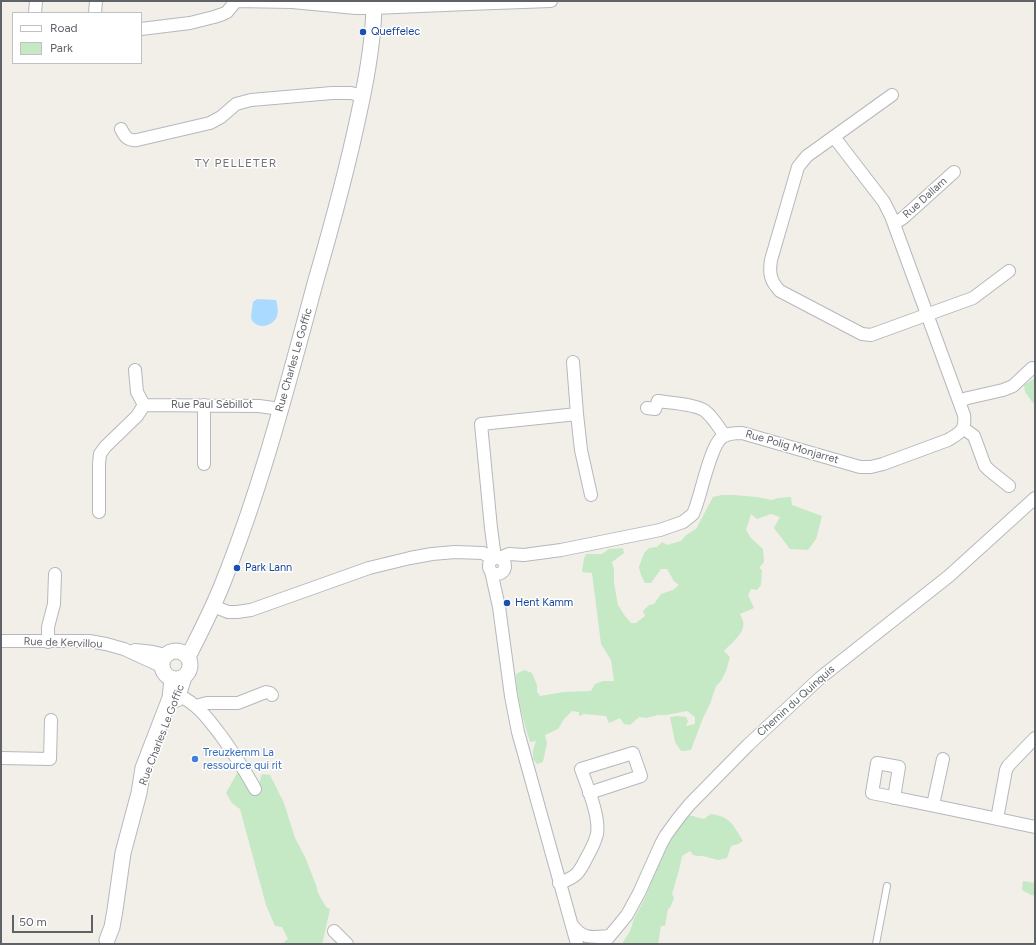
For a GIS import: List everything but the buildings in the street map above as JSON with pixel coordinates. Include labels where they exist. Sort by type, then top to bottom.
[{"type":"street","points":[[35,12],[36,1]]},
{"type":"street","points":[[95,12],[96,1]]},
{"type":"street","points":[[142,29],[214,17],[227,12],[235,1],[315,2],[356,8],[374,5],[551,1]]},
{"type":"street","name":"Rue Charles Le Goffic","points":[[106,942],[112,927],[123,853],[139,793],[143,768],[170,698],[175,664],[185,641],[210,612],[227,572],[255,494],[280,409],[346,172],[363,96],[369,57],[374,5]]},
{"type":"street","points":[[120,129],[128,139],[137,140],[210,123],[221,117],[236,104],[242,101],[332,93],[346,93],[363,96]]},
{"type":"street","points":[[892,95],[807,156],[798,167],[771,260],[770,276],[774,285],[780,291],[865,335],[877,334],[973,298],[1009,271]]},
{"type":"street","points":[[834,137],[884,202],[895,223],[964,415],[965,424],[963,428],[974,436],[989,470],[1009,486]]},
{"type":"street","name":"Rue Dallam","points":[[895,223],[903,218],[954,172]]},
{"type":"street","points":[[573,362],[581,450],[591,495]]},
{"type":"street","points":[[959,401],[1009,388],[1032,368]]},
{"type":"street","points":[[99,512],[100,454],[105,447],[137,416],[144,405],[136,392],[135,370]]},
{"type":"street","points":[[497,565],[509,554],[524,555],[586,546],[652,532],[683,522],[693,514],[712,453],[719,440],[725,436],[712,418],[701,409],[658,401],[655,409],[647,408]]},
{"type":"street","name":"Rue Paul Sébillot","points":[[144,405],[260,406],[280,409]]},
{"type":"street","points":[[204,405],[204,464]]},
{"type":"street","points":[[577,414],[481,424],[491,528],[497,565],[499,607],[510,696],[518,732],[559,883],[573,926],[582,941],[595,938],[606,940]]},
{"type":"street","name":"Rue Polig Monjarret","points":[[725,436],[733,433],[742,433],[860,467],[866,467],[883,464],[948,440],[958,435],[963,428]]},
{"type":"street","name":"Chemin du Quinquis","points":[[606,940],[632,906],[666,835],[690,804],[760,734],[815,682],[949,576],[1035,498]]},
{"type":"street","points":[[210,612],[237,612],[251,610],[350,574],[376,566],[432,554],[455,552],[483,553],[497,565]]},
{"type":"street","points":[[48,642],[48,627],[54,604],[55,574]]},
{"type":"street","name":"Rue de Kervillou","points":[[1,641],[101,643],[124,649],[153,652],[175,664]]},
{"type":"street","name":"Rue Charles Le Goffic","points":[[139,793],[148,777],[178,695],[175,664]]},
{"type":"street","points":[[196,706],[207,703],[238,703],[266,692],[272,695]]},
{"type":"street","points":[[178,695],[191,701],[204,714],[234,754],[255,789]]},
{"type":"street","points":[[1,758],[50,759],[51,720]]},
{"type":"street","points":[[997,819],[1006,770],[1008,766],[1035,738]]},
{"type":"street","points":[[559,883],[571,879],[579,873],[595,840],[597,824],[581,768],[633,752],[641,776],[589,793]]},
{"type":"street","points":[[933,805],[942,759]]},
{"type":"street","points":[[894,798],[1035,827]]},
{"type":"street","points":[[334,931],[346,944]]},
{"type":"lane","points":[[876,944],[887,886]]},
{"type":"green space","points":[[1035,378],[1035,403],[1033,403],[1025,392],[1024,385]]},
{"type":"green space","points":[[722,495],[757,497],[772,500],[791,497],[792,505],[822,516],[816,539],[808,550],[790,549],[774,528],[780,517],[771,514],[757,519],[751,514],[746,530],[751,538],[763,549],[764,562],[759,568],[762,570],[761,585],[757,590],[751,589],[748,595],[754,608],[740,614],[743,621],[742,630],[737,638],[724,651],[730,657],[726,671],[721,681],[716,686],[691,750],[681,751],[675,742],[670,717],[686,717],[688,721],[686,726],[695,724],[695,717],[687,711],[646,718],[639,717],[630,725],[624,724],[620,718],[609,723],[606,716],[584,714],[579,716],[579,712],[572,711],[564,719],[558,729],[545,735],[547,743],[543,762],[537,764],[533,759],[533,750],[536,741],[530,742],[527,733],[519,700],[516,674],[524,670],[532,673],[537,685],[537,692],[540,696],[564,692],[591,691],[595,684],[603,681],[614,681],[611,660],[601,644],[592,573],[582,572],[586,554],[602,554],[609,549],[623,548],[624,553],[612,562],[614,570],[614,583],[618,605],[631,623],[636,623],[645,616],[643,611],[649,605],[654,604],[661,594],[673,590],[679,585],[674,581],[667,569],[661,569],[651,583],[645,583],[639,567],[644,553],[649,548],[657,547],[662,542],[667,545],[681,541],[686,535],[696,529],[713,497]]},
{"type":"green space","points":[[240,768],[248,781],[259,783],[262,774],[270,775],[284,803],[295,838],[305,857],[318,893],[326,907],[330,909],[321,944],[282,944],[288,939],[282,927],[275,926],[266,905],[240,809],[232,803],[226,793]]},
{"type":"green space","points":[[711,814],[723,817],[731,823],[743,841],[731,846],[727,858],[718,860],[693,855],[690,851],[682,856],[672,894],[674,898],[670,908],[668,909],[665,926],[661,926],[658,944],[622,944],[630,931],[634,919],[645,898],[662,854],[688,815],[704,819]]},
{"type":"green space","points":[[1023,881],[1035,883],[1035,896],[1022,890]]},
{"type":"water","points":[[257,299],[276,300],[278,314],[276,319],[264,326],[256,325],[252,321],[251,316],[253,302]]},
{"type":"place","name":"Queffelec","points":[[363,32]]},
{"type":"place","name":"Park Lann","points":[[237,568]]},
{"type":"place","name":"Hent Kamm","points":[[507,603]]},
{"type":"place","name":"Treuzkemm La ressource qui rit","points":[[195,759]]},
{"type":"district","name":"TY PELLETER","points":[[236,163]]}]
